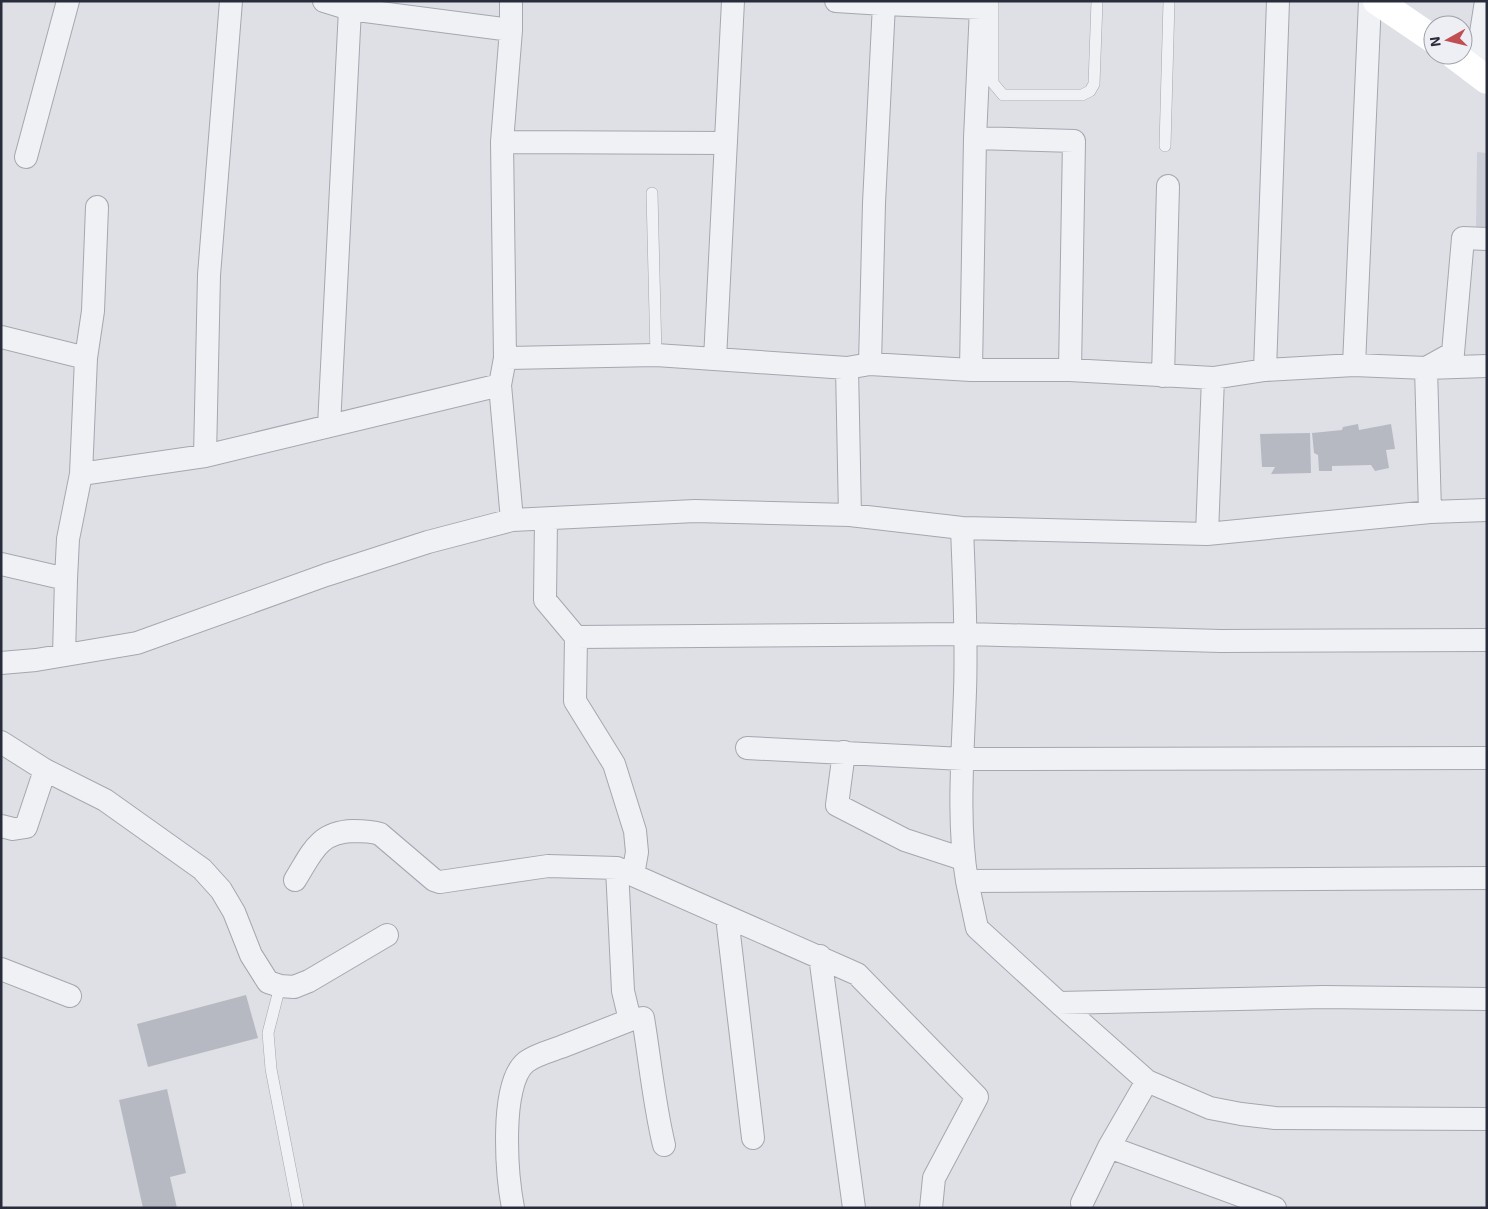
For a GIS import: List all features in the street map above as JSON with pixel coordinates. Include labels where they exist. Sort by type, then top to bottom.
[{"type":"street","points":[[26,157],[68,1]]},
{"type":"street","points":[[205,456],[208,275],[231,1]]},
{"type":"street","points":[[324,1],[350,8],[511,30]]},
{"type":"street","points":[[511,1],[511,30],[502,142],[505,358],[500,385],[512,520]]},
{"type":"street","points":[[715,359],[733,1]]},
{"type":"street","points":[[836,1],[981,8],[975,138],[970,370]]},
{"type":"street","points":[[1265,370],[1278,1]]},
{"type":"street","points":[[1354,364],[1370,1]]},
{"type":"street","points":[[1377,1],[1423,32]]},
{"type":"street","points":[[1481,76],[1486,1]]},
{"type":"street","points":[[870,364],[874,203],[884,4]]},
{"type":"street","points":[[329,426],[350,8]]},
{"type":"street","points":[[1467,65],[1481,76]]},
{"type":"street","points":[[975,138],[1074,141],[1070,370]]},
{"type":"street","points":[[502,142],[726,143]]},
{"type":"street","points":[[1163,376],[1168,186]]},
{"type":"street","points":[[64,655],[68,540],[82,474],[86,358],[92,311],[97,207]]},
{"type":"street","points":[[1426,368],[1453,353],[1464,238],[1487,239]]},
{"type":"street","points":[[1,337],[86,358]]},
{"type":"street","points":[[505,358],[656,355],[846,368],[870,364],[970,370],[1070,370],[1213,378],[1265,370],[1354,364],[1426,368],[1487,366]]},
{"type":"street","points":[[846,368],[850,514]]},
{"type":"street","points":[[1426,368],[1430,512]]},
{"type":"street","points":[[1206,534],[1213,378]]},
{"type":"street","points":[[82,474],[205,456],[500,385]]},
{"type":"street","points":[[1,663],[138,643],[326,575],[428,542],[512,520],[546,520],[695,511],[850,514],[962,528],[1206,534],[1430,512],[1487,510]]},
{"type":"street","points":[[546,520],[545,600],[576,637],[575,701],[603,744],[617,773],[635,831],[637,852],[625,872],[623,991],[630,1020]]},
{"type":"street","points":[[962,528],[967,634],[963,759],[963,858],[977,928],[1147,1081],[1210,1108],[1275,1118],[1487,1119]]},
{"type":"street","points":[[1,564],[66,580]]},
{"type":"street","points":[[576,637],[967,634],[1221,641],[1487,640]]},
{"type":"street","points":[[1,742],[45,770],[105,800],[202,869],[221,890],[234,912],[251,955],[268,982],[280,986],[294,986],[309,981],[387,936]]},
{"type":"street","points":[[747,748],[963,759],[1487,758]]},
{"type":"street","points":[[844,752],[837,805],[904,840],[963,858]]},
{"type":"street","points":[[1,826],[13,829],[26,827],[45,770]]},
{"type":"street","points":[[295,880],[320,841],[328,835],[341,831],[371,831],[380,834],[434,880],[440,882],[548,866],[625,872],[820,956],[857,974],[977,1097],[934,1178],[931,1208]]},
{"type":"street","points":[[967,881],[1487,878]]},
{"type":"street","points":[[727,917],[753,1138]]},
{"type":"street","points":[[820,956],[854,1208]]},
{"type":"street","points":[[1,969],[70,996]]},
{"type":"street","points":[[1059,1002],[1323,997],[1487,999]]},
{"type":"street","points":[[514,1208],[507,1158],[508,1110],[516,1076],[526,1062],[539,1056],[630,1020],[642,1018],[655,1088],[657,1117],[664,1145]]},
{"type":"street","points":[[1085,1206],[1109,1147],[1147,1081]]},
{"type":"street","points":[[1109,1147],[1275,1208]]},
{"type":"lane","points":[[993,1],[993,84],[997,91],[1003,95],[1082,95],[1090,91],[1094,84],[1097,1]]},
{"type":"lane","points":[[1165,146],[1169,1]]},
{"type":"lane","points":[[652,193],[656,355]]},
{"type":"lane","points":[[280,986],[268,1033],[271,1069],[298,1208]]},
{"type":"shaded area","points":[[1477,152],[1487,153],[1487,229],[1476,229]]},
{"type":"building","points":[[1358,424],[1359,430],[1391,424],[1395,449],[1386,450],[1389,468],[1375,471],[1371,465],[1332,466],[1332,471],[1319,471],[1318,455],[1314,453],[1312,433],[1342,430],[1343,427]]},
{"type":"building","points":[[1310,433],[1311,473],[1271,474],[1275,467],[1262,467],[1260,434]]},
{"type":"building","points":[[246,995],[258,1038],[148,1067],[137,1024]]},
{"type":"building","points":[[167,1089],[186,1173],[170,1177],[177,1208],[143,1208],[119,1100]]}]
